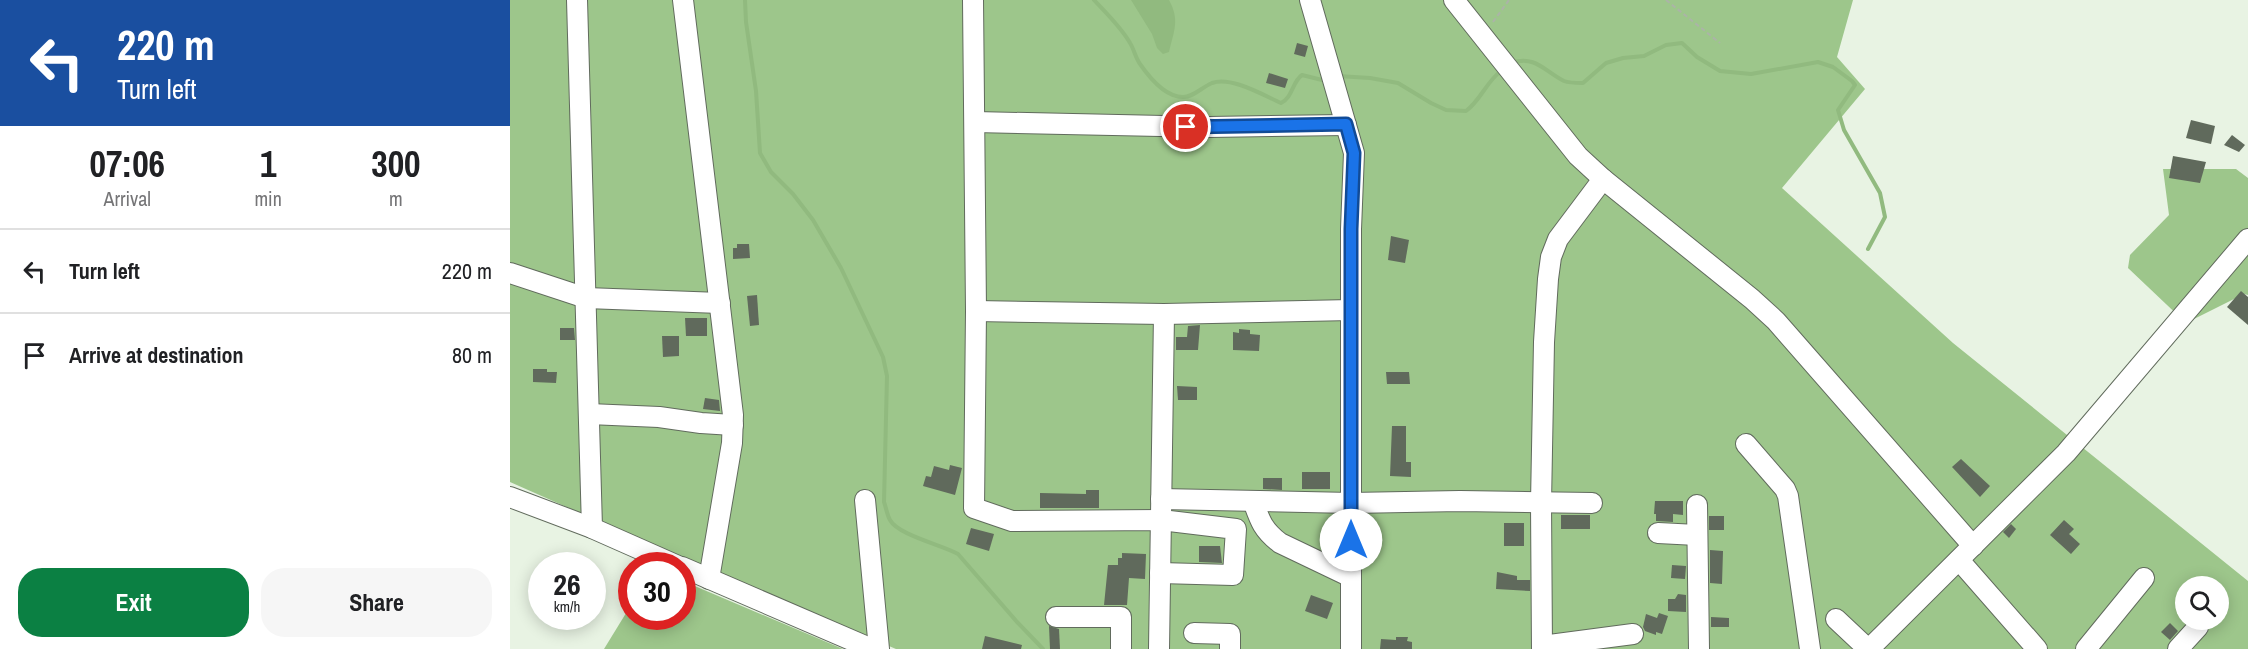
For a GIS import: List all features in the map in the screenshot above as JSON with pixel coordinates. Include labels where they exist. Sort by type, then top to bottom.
[{"type":"street","points":[[577,0],[592,528]]},
{"type":"street","points":[[683,0],[730,379],[733,424],[732,443],[709,579]]},
{"type":"street","points":[[973,0],[976,311],[974,508],[1012,521],[1161,520],[1236,529],[1233,575],[1160,573]]},
{"type":"street","points":[[1310,0],[1354,153],[1351,229],[1351,649]]},
{"type":"street","points":[[1454,0],[1578,156],[1776,321],[1966,553],[2037,649]]},
{"type":"street","points":[[975,122],[1209,127],[1346,124]]},
{"type":"street","points":[[1603,179],[1558,239],[1551,257],[1544,342],[1541,504],[1542,647],[1632,634]]},
{"type":"street","points":[[1836,619],[1875,647],[2066,453],[2248,238]]},
{"type":"street","points":[[510,273],[586,298],[720,303]]},
{"type":"street","points":[[976,311],[1164,314],[1351,310]]},
{"type":"street","points":[[1159,649],[1164,314]]},
{"type":"street","points":[[589,414],[659,417],[701,423],[733,424]]},
{"type":"street","points":[[1746,444],[1785,489],[1788,496],[1810,649]]},
{"type":"street","points":[[510,497],[592,528],[646,552]]},
{"type":"street","points":[[1161,499],[1351,503],[1460,501],[1592,503]]},
{"type":"street","points":[[865,500],[879,649]]},
{"type":"street","points":[[1253,501],[1263,528],[1280,543],[1351,577]]},
{"type":"street","points":[[1697,505],[1699,649]]},
{"type":"street","points":[[1658,533],[1697,535]]},
{"type":"street","points":[[696,573],[872,649]]},
{"type":"street","points":[[2096,646],[2144,578]]},
{"type":"street","points":[[1056,617],[1121,617],[1121,649]]},
{"type":"street","points":[[2178,649],[2195,630]]},
{"type":"street","points":[[1194,633],[1230,634],[1230,649]]},
{"type":"path","points":[[1482,36],[1509,0]]},
{"type":"path","points":[[1666,0],[1720,43]]},
{"type":"shaded area","points":[[510,0],[1853,0],[1837,57],[1865,89],[1782,188],[1953,343],[2248,581],[2248,649],[896,649],[696,564],[696,552],[666,551],[510,482]]},
{"type":"shaded area","points":[[1131,0],[1169,0],[1175,20],[1169,52],[1163,54],[1157,48],[1152,34]]},
{"type":"shaded area","points":[[2163,169],[2236,169],[2248,178],[2248,295],[2244,294],[2186,323],[2128,268],[2130,255],[2169,215]]},
{"type":"shaded area","points":[[696,587],[843,649],[604,649],[618,626],[618,630],[696,630]]},
{"type":"building","points":[[1297,43],[1308,46],[1305,57],[1294,54]]},
{"type":"building","points":[[1269,73],[1288,79],[1285,88],[1266,83]]},
{"type":"building","points":[[2191,120],[2215,126],[2211,144],[2186,138]]},
{"type":"building","points":[[2232,135],[2245,145],[2239,152],[2224,145]]},
{"type":"building","points":[[2173,156],[2206,162],[2200,183],[2169,178]]},
{"type":"building","points":[[1391,236],[1409,240],[1405,263],[1388,260]]},
{"type":"building","points":[[737,244],[749,244],[750,258],[733,259],[733,248],[737,248]]},
{"type":"building","points":[[2241,291],[2248,297],[2248,325],[2227,307]]},
{"type":"building","points":[[757,295],[759,325],[750,326],[747,296]]},
{"type":"building","points":[[685,318],[707,318],[707,336],[686,336]]},
{"type":"building","points":[[1200,325],[1198,350],[1176,350],[1176,337],[1187,337],[1188,326]]},
{"type":"building","points":[[560,328],[574,328],[575,340],[560,340]]},
{"type":"building","points":[[1239,329],[1250,330],[1250,334],[1260,335],[1259,351],[1233,350],[1233,332],[1239,333]]},
{"type":"building","points":[[662,336],[679,336],[679,356],[663,357]]},
{"type":"building","points":[[533,369],[557,372],[556,383],[533,382]]},
{"type":"building","points":[[1386,372],[1409,372],[1410,384],[1387,384]]},
{"type":"building","points":[[1177,386],[1197,387],[1197,400],[1178,400]]},
{"type":"building","points":[[705,398],[719,400],[720,411],[703,409]]},
{"type":"building","points":[[1392,426],[1406,426],[1406,462],[1411,462],[1411,477],[1390,476]]},
{"type":"building","points":[[1961,459],[1990,486],[1980,497],[1952,467]]},
{"type":"building","points":[[950,465],[962,468],[955,495],[923,486],[926,476],[931,477],[934,466],[949,470]]},
{"type":"building","points":[[1302,472],[1330,472],[1330,489],[1302,489]]},
{"type":"building","points":[[1263,478],[1282,478],[1282,490],[1263,489]]},
{"type":"building","points":[[1086,490],[1099,490],[1099,508],[1040,508],[1040,493],[1086,494]]},
{"type":"building","points":[[1655,501],[1683,501],[1683,515],[1673,514],[1673,522],[1656,521]]},
{"type":"building","points":[[1561,515],[1590,515],[1590,529],[1561,529]]},
{"type":"building","points":[[1709,516],[1724,516],[1724,530],[1709,530]]},
{"type":"building","points":[[2064,520],[2074,529],[2069,534],[2080,544],[2071,554],[2050,535]]},
{"type":"building","points":[[1504,523],[1524,523],[1524,546],[1504,546]]},
{"type":"building","points":[[2011,524],[2016,529],[2009,538],[2003,532]]},
{"type":"building","points":[[971,528],[994,534],[989,551],[966,544]]},
{"type":"building","points":[[1199,546],[1220,546],[1222,563],[1199,562]]},
{"type":"building","points":[[1710,550],[1723,551],[1722,584],[1710,583]]},
{"type":"building","points":[[1122,553],[1146,554],[1145,579],[1129,578],[1127,605],[1104,605],[1108,565],[1118,565],[1118,558],[1122,558]]},
{"type":"building","points":[[1672,565],[1686,566],[1685,579],[1671,578]]},
{"type":"building","points":[[1497,572],[1517,576],[1517,580],[1530,580],[1530,591],[1496,589]]},
{"type":"building","points":[[1678,594],[1686,595],[1686,612],[1668,611],[1668,599],[1675,599]]},
{"type":"building","points":[[1311,595],[1333,603],[1327,619],[1305,611]]},
{"type":"building","points":[[1659,613],[1668,616],[1662,634],[1656,632],[1656,635],[1645,631],[1643,627],[1646,614],[1657,618]]},
{"type":"building","points":[[1711,617],[1729,618],[1729,627],[1711,627]]},
{"type":"building","points":[[2170,623],[2178,631],[2170,640],[2161,632]]},
{"type":"building","points":[[1049,626],[1059,629],[1060,649],[1050,649]]},
{"type":"building","points":[[985,636],[1022,645],[1021,649],[982,649]]},
{"type":"building","points":[[1396,637],[1408,637],[1407,641],[1412,642],[1412,649],[1380,649],[1381,639],[1396,640]]},
{"type":"waterway","points":[[745,0],[756,91],[760,153],[771,172],[793,194],[813,220],[841,268],[883,357],[887,376],[884,502],[889,518],[895,525],[911,535],[958,554],[1043,649]]},
{"type":"waterway","points":[[1094,0],[1122,31],[1148,75],[1170,94],[1183,97],[1212,83],[1228,82],[1247,87],[1281,103],[1288,97],[1296,81],[1302,75],[1327,79]]},
{"type":"waterway","points":[[1511,63],[1527,61],[1539,65],[1564,81],[1583,83],[1606,63],[1623,58],[1644,56],[1666,45],[1682,43],[1697,57],[1720,71],[1751,74],[1818,62],[1833,67],[1855,85],[1838,110],[1844,130],[1880,193],[1885,217],[1868,249]]},
{"type":"waterway","points":[[1338,76],[1398,83],[1446,110],[1466,111],[1501,71]]},
{"type":"route","points":[[1186,127],[1346,124],[1354,153],[1351,229],[1351,540]]}]
